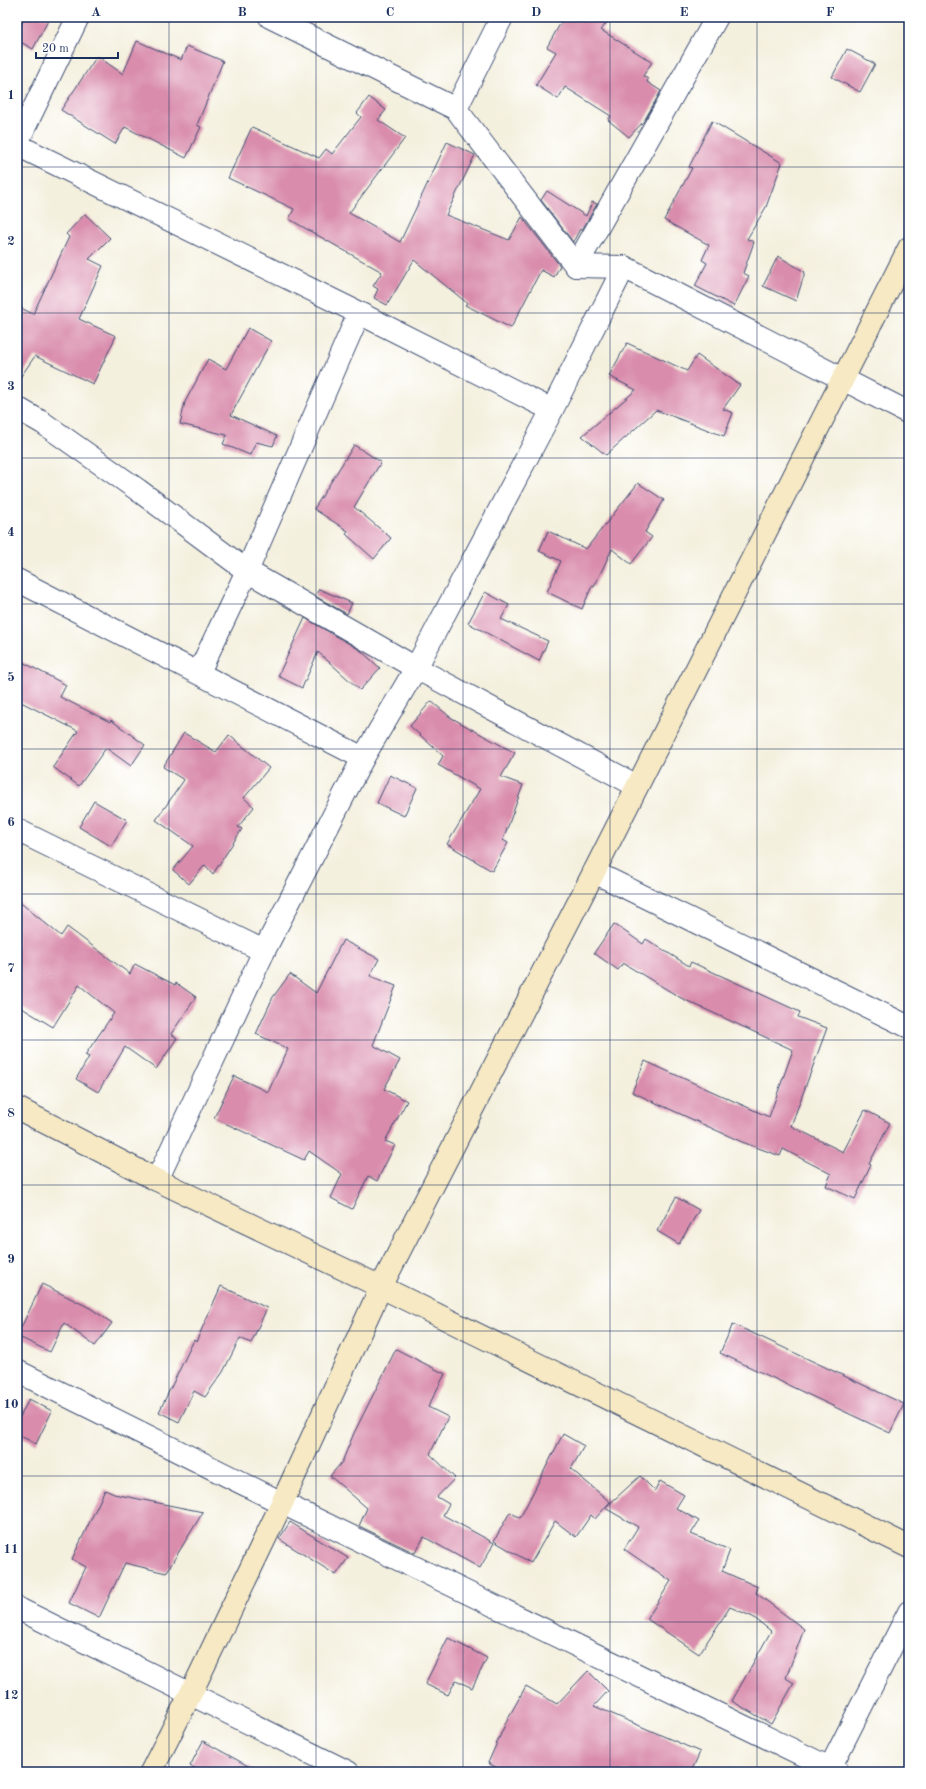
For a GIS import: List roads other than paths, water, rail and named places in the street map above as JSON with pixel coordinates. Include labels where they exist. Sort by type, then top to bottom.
[{"type":"street","points":[[78,17],[17,144],[552,410]]},
{"type":"street","points":[[270,17],[456,109],[576,266]]},
{"type":"street","points":[[456,109],[502,17]]},
{"type":"street","points":[[576,266],[717,17]]},
{"type":"street","points":[[151,1772],[192,1693],[282,1503],[381,1287],[594,872],[909,248]]},
{"type":"street","points":[[576,266],[624,267],[909,413]]},
{"type":"street","points":[[157,1180],[264,951],[364,758],[416,668],[552,410],[624,267]]},
{"type":"street","points":[[199,672],[247,570],[359,313]]},
{"type":"street","points":[[17,408],[43,422],[247,570],[416,668],[637,786]]},
{"type":"street","points":[[17,580],[199,672],[364,758]]},
{"type":"street","points":[[17,830],[264,951]]},
{"type":"street","points":[[594,872],[909,1027]]},
{"type":"street","points":[[17,1108],[157,1180],[381,1287],[909,1547]]},
{"type":"street","points":[[17,1372],[832,1771],[909,1612]]},
{"type":"street","points":[[17,1608],[192,1693],[348,1772]]}]
